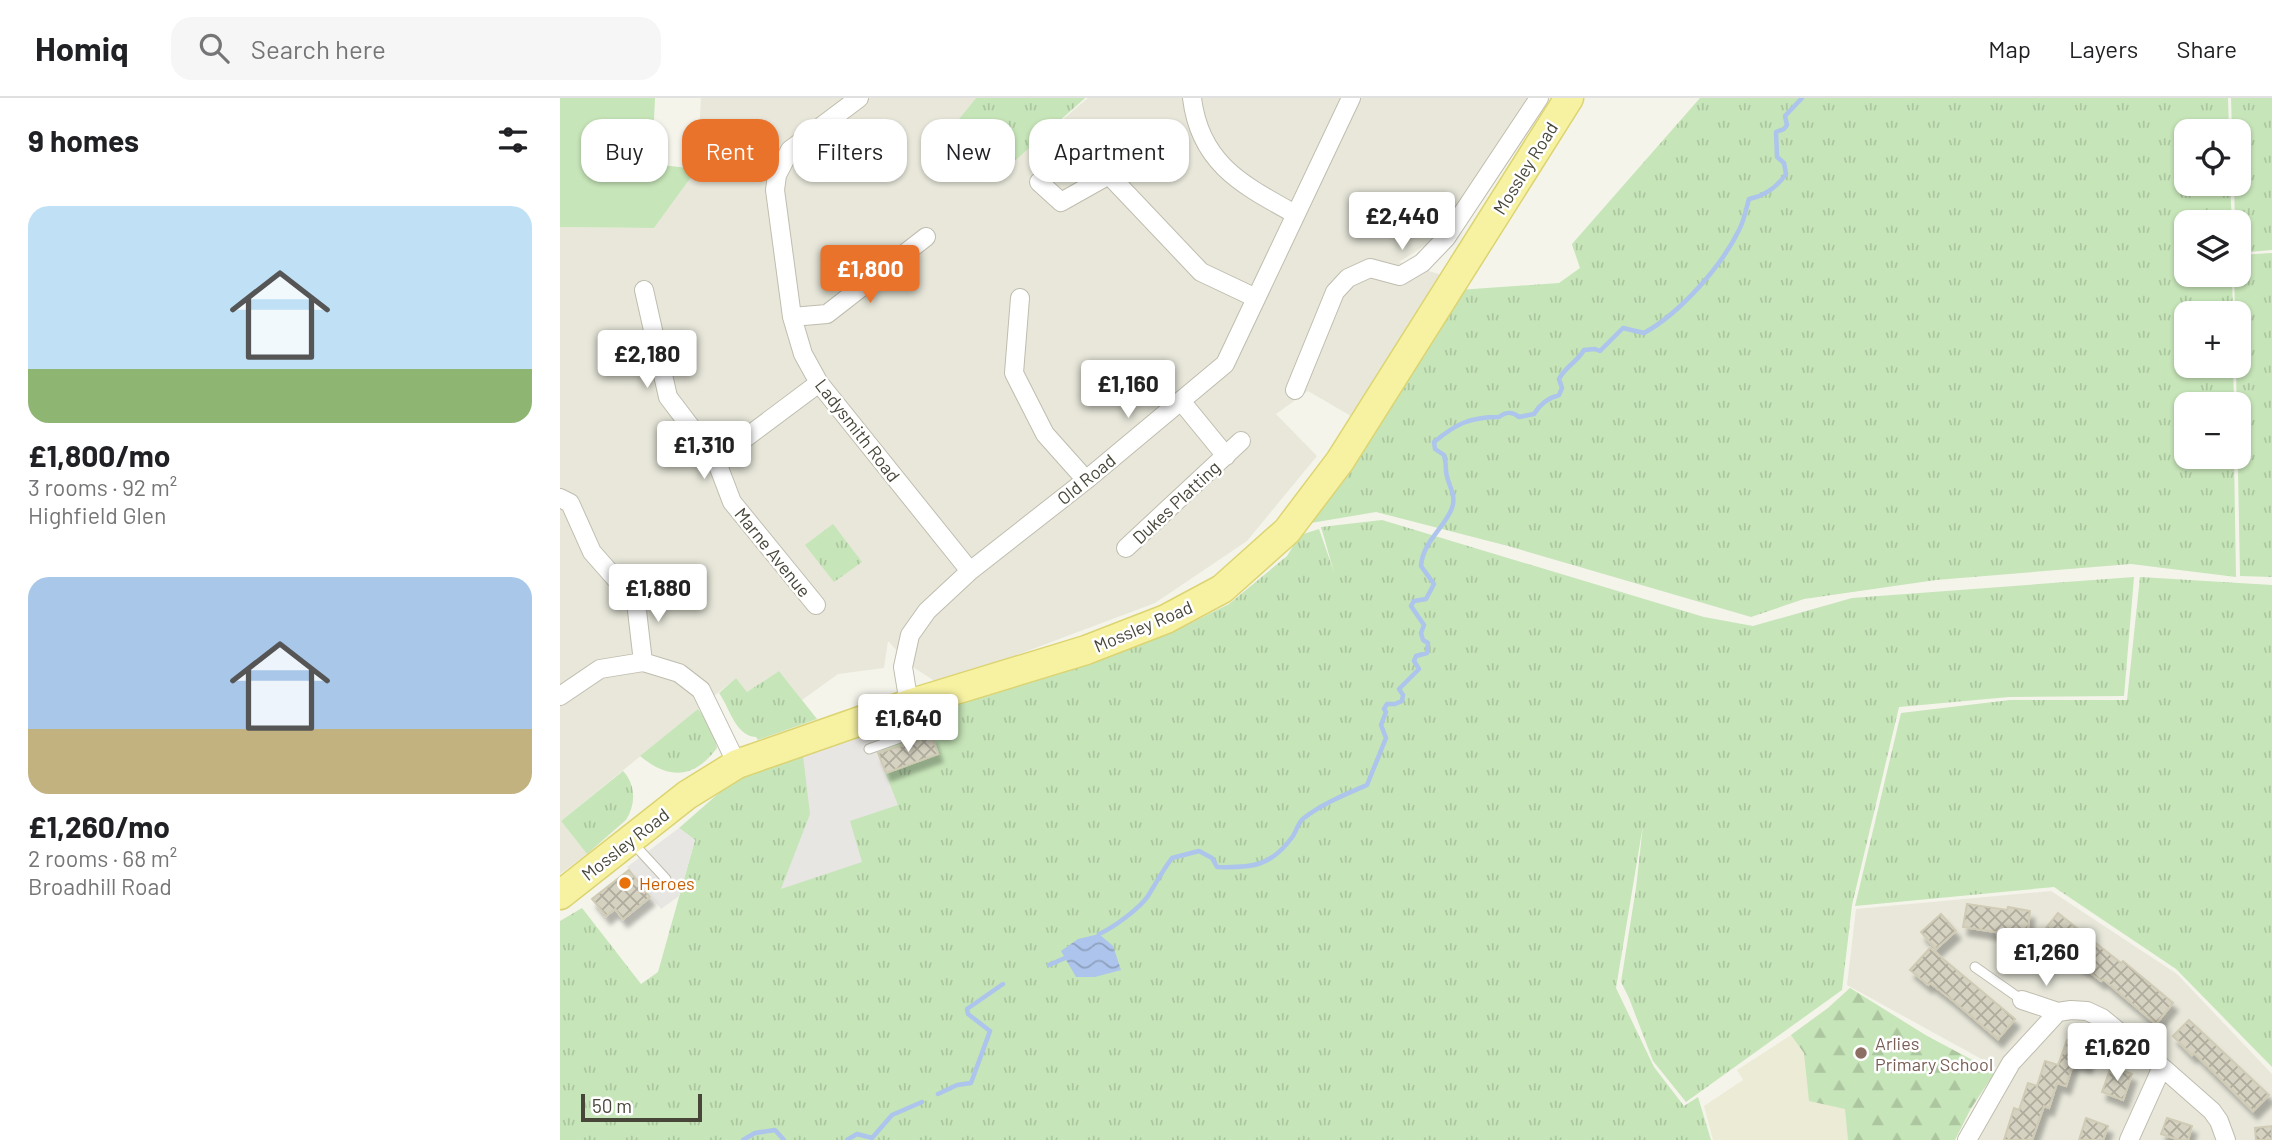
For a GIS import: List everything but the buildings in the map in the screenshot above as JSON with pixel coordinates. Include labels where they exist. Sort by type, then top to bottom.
[{"type":"main road","name":"Mossley Road","points":[[560,895],[687,795],[737,764],[923,700],[1086,650],[1166,619],[1222,589],[1287,531],[1340,461],[1569,98]]},
{"type":"street","name":"Ladysmith Road","points":[[859,98],[790,150],[777,175],[775,190],[792,317],[803,354],[819,383],[970,571]]},
{"type":"street","points":[[1192,98],[1195,121],[1210,153],[1243,185],[1296,214]]},
{"type":"street","name":"Old Road","points":[[923,700],[903,667],[910,635],[927,611],[970,571],[1086,480],[1225,364],[1351,98]]},
{"type":"street","points":[[1295,390],[1335,292],[1348,278],[1370,268],[1400,276],[1422,263],[1446,238],[1539,98]]},
{"type":"street","points":[[1039,183],[1061,202],[1109,175],[1201,272],[1256,298]]},
{"type":"street","points":[[1485,177],[1509,194]]},
{"type":"street","points":[[792,317],[827,314],[926,237]]},
{"type":"street","name":"Marne Avenue","points":[[644,290],[668,397],[716,460],[732,502],[816,605]]},
{"type":"street","points":[[1020,298],[1014,373],[1045,434],[1086,480]]},
{"type":"street","points":[[716,460],[819,383]]},
{"type":"street","name":"Dukes Platting","points":[[1181,401],[1226,456]]},
{"type":"street","name":"Dukes Platting","points":[[1126,548],[1241,442]]},
{"type":"street","points":[[560,498],[570,503],[592,552],[636,602],[643,662]]},
{"type":"street","points":[[560,696],[600,669],[643,662],[679,673],[701,690],[737,764]]},
{"type":"street","points":[[2022,1000],[2058,1012],[2087,1011],[2102,1018],[2212,1111],[2220,1121],[2226,1140]]},
{"type":"street","points":[[1967,1140],[2011,1063],[2058,1012]]},
{"type":"street","points":[[2129,1140],[2162,1068]]},
{"type":"lane","points":[[869,749],[942,723],[943,714],[923,700]]},
{"type":"lane","points":[[630,840],[666,879]]},
{"type":"lane","points":[[1975,967],[2022,1000]]},
{"type":"shaded area","points":[[701,98],[976,98],[959,119],[921,119],[921,182],[1015,182],[1015,160],[1029,148],[1029,182],[1189,182],[1189,119],[1063,119],[1088,98],[1533,98],[1432,241],[1399,262],[1442,275],[1351,416],[1308,391],[1276,414],[1317,456],[1247,541],[1155,603],[939,684],[910,665],[888,641],[884,668],[838,674],[802,700],[779,671],[747,692],[736,678],[561,821],[587,854],[560,874],[560,227],[654,228],[688,182],[779,182],[779,119],[700,119]]},
{"type":"shaded area","points":[[874,729],[883,752],[878,754],[898,805],[850,821],[862,862],[781,889],[810,814],[803,756]]},
{"type":"shaded area","points":[[679,828],[695,840],[679,896],[661,909],[627,867]]},
{"type":"shaded area","points":[[2051,891],[2177,974],[2272,1074],[2272,1140],[1967,1140],[1996,1067],[1847,985],[1856,909]]},
{"type":"shaded area","name":"Arlies Primary School","points":[[1850,988],[1927,1036],[1995,1072],[1970,1110],[1955,1140],[1713,1140],[1704,1106],[1743,1080],[1737,1070],[1791,1035]]},
{"type":"green space","points":[[560,98],[655,98],[654,119],[581,119],[581,182],[668,182],[668,166],[682,167],[682,182],[688,182],[654,228],[560,227]]},
{"type":"green space","points":[[976,98],[1085,98],[1062,119],[1029,119],[1029,148],[1015,161],[1015,119],[959,119]]},
{"type":"green space","points":[[1700,98],[2228,98],[2229,119],[2174,119],[2174,196],[2231,196],[2231,210],[2174,210],[2174,287],[2232,287],[2233,301],[2174,301],[2174,378],[2233,378],[2234,392],[2174,392],[2174,469],[2234,469],[2236,577],[2131,564],[1936,580],[1804,599],[1751,617],[1508,546],[1376,512],[1305,524],[1458,290],[1559,283],[1580,268],[1572,244]]},
{"type":"green space","points":[[2231,98],[2272,98],[2272,250],[2251,252],[2251,210],[2235,210],[2234,196],[2251,196],[2251,119],[2232,119]]},
{"type":"green space","points":[[2272,253],[2272,577],[2240,576],[2238,469],[2251,469],[2251,392],[2236,392],[2236,378],[2251,378],[2251,301],[2235,301],[2234,287],[2251,287],[2251,254]]},
{"type":"green space","points":[[1382,520],[1704,617],[1753,626],[1852,598],[2134,577],[2124,696],[2009,697],[1899,707],[1852,905],[1842,990],[1686,1102],[1653,1061],[1621,982],[1643,825],[1616,988],[1654,1067],[1684,1106],[1698,1097],[1711,1140],[560,1140],[560,921],[582,908],[641,984],[658,972],[695,840],[679,828],[735,779],[956,700],[1171,633],[1229,604],[1287,556],[1300,535],[1319,529],[1334,572],[1321,527]]},
{"type":"green space","points":[[833,524],[862,562],[834,582],[805,545]]},
{"type":"green space","points":[[2140,577],[2272,585],[2272,1067],[2176,969],[2054,887],[1855,906],[1901,713],[2010,700],[2127,700]]},
{"type":"green space","points":[[779,671],[817,719],[758,740],[738,727],[719,693],[736,678],[747,692]]},
{"type":"green space","points":[[698,709],[713,728],[717,748],[699,766],[681,773],[671,772],[640,756]]},
{"type":"green space","points":[[623,771],[630,782],[633,795],[629,814],[626,820],[587,854],[561,821]]},
{"type":"green space","name":"Arlies Primary School","points":[[1850,988],[1927,1036],[1995,1072],[1970,1110],[1955,1140],[1848,1140],[1845,1109],[1809,1101],[1804,1053],[1791,1035]]},
{"type":"water","points":[[1099,934],[1113,946],[1121,970],[1095,977],[1076,977],[1061,951],[1078,939]]},
{"type":"waterway","points":[[1099,934],[1126,917],[1144,901],[1172,858],[1199,851],[1212,858],[1217,867],[1260,864],[1285,846],[1304,818],[1326,804],[1367,785],[1386,738],[1381,725],[1386,712],[1384,709],[1387,704],[1402,701],[1403,695],[1399,689],[1419,669],[1414,661],[1416,656],[1427,653],[1428,643],[1423,640],[1421,633],[1424,625],[1411,606],[1414,601],[1426,599],[1434,584],[1421,566],[1423,557],[1453,503],[1444,455],[1435,449],[1434,442],[1449,430],[1471,420],[1499,417],[1509,413],[1519,417],[1534,414],[1545,402],[1559,395],[1562,388],[1559,379],[1584,350],[1600,351],[1623,328],[1644,333],[1672,314],[1722,259],[1742,223],[1749,199],[1770,190],[1786,174],[1784,163],[1777,157],[1776,132],[1784,129],[1787,125],[1785,116],[1802,98]]},
{"type":"waterway","points":[[1049,965],[1065,958]]},
{"type":"waterway","points":[[938,1094],[957,1085],[971,1083],[990,1031],[968,1014],[967,1009],[1003,984]]},
{"type":"waterway","points":[[847,1140],[857,1134],[872,1138],[892,1115],[922,1102]]},
{"type":"waterway","points":[[743,1140],[755,1133],[775,1130],[784,1140]]},
{"type":"place","name":"Heroes","points":[[625,883]]},
{"type":"place","name":"Arlies Primary School","points":[[1861,1053]]}]
